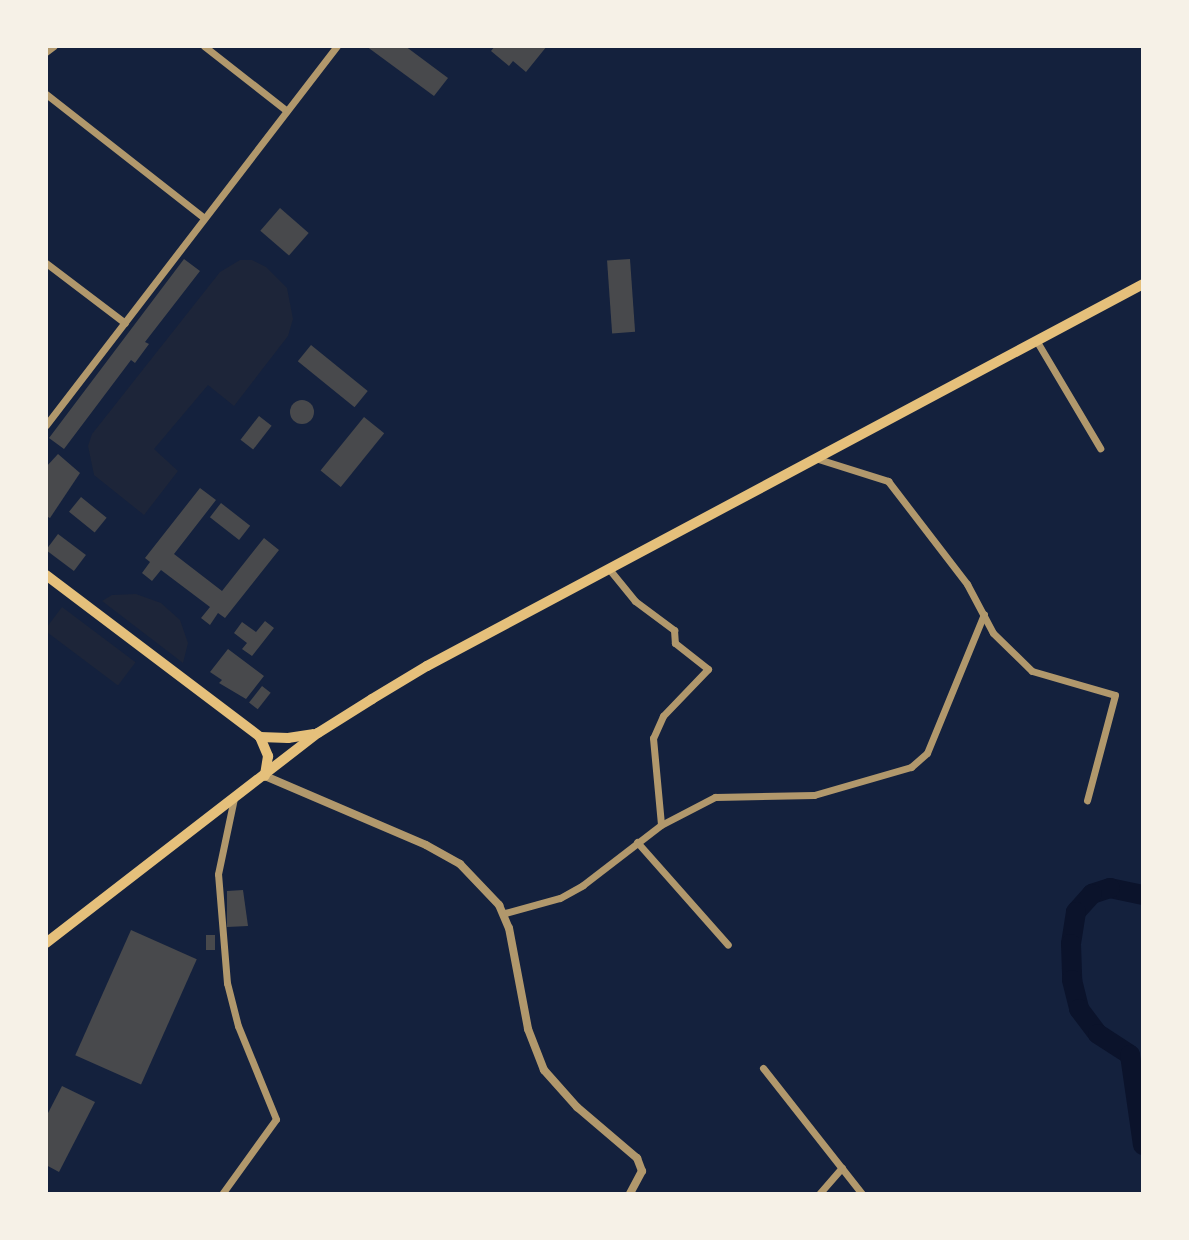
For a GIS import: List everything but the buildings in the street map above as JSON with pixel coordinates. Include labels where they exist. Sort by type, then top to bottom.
[{"type":"main road","points":[[46,943],[318,733],[488,633],[1143,284]]},
{"type":"main road","points":[[46,575],[260,737],[268,756],[265,776]]},
{"type":"main road","points":[[260,737],[288,738],[318,733]]},
{"type":"street","points":[[46,52],[54,46]]},
{"type":"street","points":[[204,46],[287,111]]},
{"type":"street","points":[[46,425],[337,46]]},
{"type":"street","points":[[46,94],[204,218]]},
{"type":"street","points":[[46,263],[125,323]]},
{"type":"street","points":[[1036,340],[1100,448]]},
{"type":"street","points":[[815,458],[888,481],[967,584],[993,633],[1032,671],[1115,695],[1087,800]]},
{"type":"street","points":[[609,569],[635,601],[674,630],[675,643],[708,669],[663,716],[653,738],[661,825]]},
{"type":"street","points":[[505,913],[560,898],[583,885],[661,825],[715,797],[823,793],[911,767],[927,753],[984,614]]},
{"type":"street","points":[[265,776],[426,845],[460,864],[505,913],[528,1029],[544,1070],[577,1107],[637,1158],[642,1171],[630,1194]]},
{"type":"street","points":[[222,1194],[276,1119],[238,1026],[227,983],[218,874],[234,798]]},
{"type":"street","points":[[637,842],[728,945]]},
{"type":"street","points":[[763,1068],[862,1194]]},
{"type":"street","points":[[819,1194],[842,1168]]},
{"type":"shaded area","points":[[240,260],[252,260],[266,267],[287,288],[293,319],[288,336],[234,406],[208,385],[154,449],[178,471],[144,515],[94,475],[88,446],[92,434],[220,272]]},
{"type":"shaded area","points":[[136,594],[161,603],[180,620],[188,643],[183,663],[102,601],[112,595]]},
{"type":"shaded area","points":[[62,607],[135,662],[118,686],[46,631]]},
{"type":"waterway","points":[[1143,895],[1110,888],[1092,894],[1076,912],[1071,944],[1072,980],[1079,1009],[1098,1034],[1130,1055],[1143,1145]]}]
